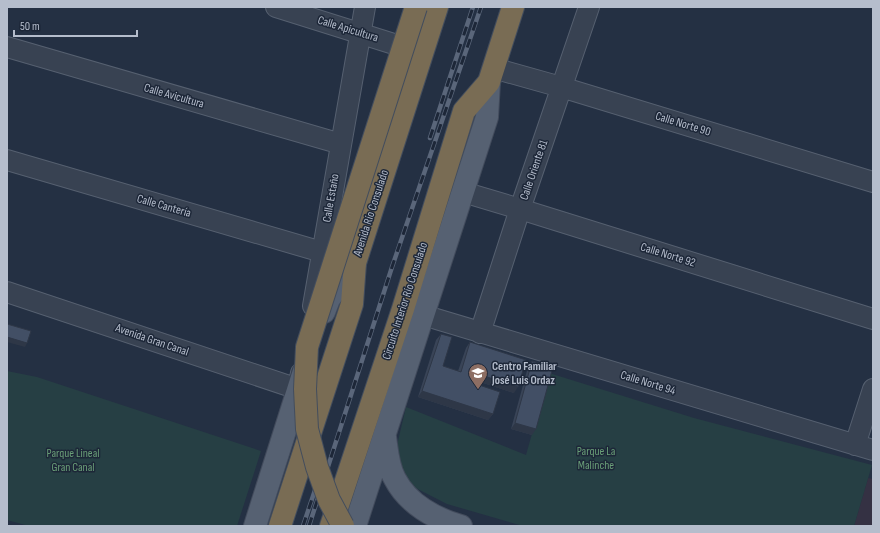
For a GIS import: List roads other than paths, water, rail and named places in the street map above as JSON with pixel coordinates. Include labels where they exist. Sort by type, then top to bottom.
[{"type":"highway","points":[[343,526],[329,500],[317,467],[308,430],[305,389],[307,347],[416,7]]},
{"type":"highway","name":"Avenida Río Consulado","points":[[355,263],[437,7]]},
{"type":"highway","points":[[491,75],[513,7]]},
{"type":"highway","name":"Circuito Interior Río Consulado","points":[[331,526],[403,309],[464,111],[491,75]]},
{"type":"highway","points":[[280,526],[352,304],[355,263]]},
{"type":"main road","points":[[355,526],[487,117],[491,75]]},
{"type":"main road","name":"Avenida Río Consulado","points":[[255,526],[298,389],[329,299],[355,263]]},
{"type":"main road","points":[[384,435],[394,479],[403,492],[413,503],[432,514],[461,526]]},
{"type":"street","name":"Calle Apicultura","points":[[276,7],[397,45]]},
{"type":"street","name":"Calle Estaño","points":[[298,389],[365,7]]},
{"type":"street","name":"Calle Oriente 81","points":[[480,333],[520,209],[589,7]]},
{"type":"street","name":"Calle Avicultura","points":[[7,47],[341,144]]},
{"type":"street","name":"Calle Norte 90","points":[[491,75],[562,87],[873,182]]},
{"type":"street","name":"Calle Cantería","points":[[7,160],[322,252]]},
{"type":"street","name":"Calle Norte 92","points":[[463,192],[873,319]]},
{"type":"street","name":"Avenida Gran Canal","points":[[7,292],[298,389]]},
{"type":"street","name":"Calle Norte 94","points":[[423,315],[864,448]]},
{"type":"street","points":[[864,448],[873,389]]},
{"type":"railway","points":[[430,138],[473,7]]},
{"type":"railway","points":[[309,526],[392,267],[481,7]]},
{"type":"railway","points":[[303,526],[315,490]]},
{"type":"place","name":"Centro Familiar José Luis Ordaz","points":[[478,390]]},
{"type":"park label","name":"Parque La Malinche","points":[[596,458]]},
{"type":"park label","name":"Parque Lineal Gran Canal","points":[[73,460]]}]
